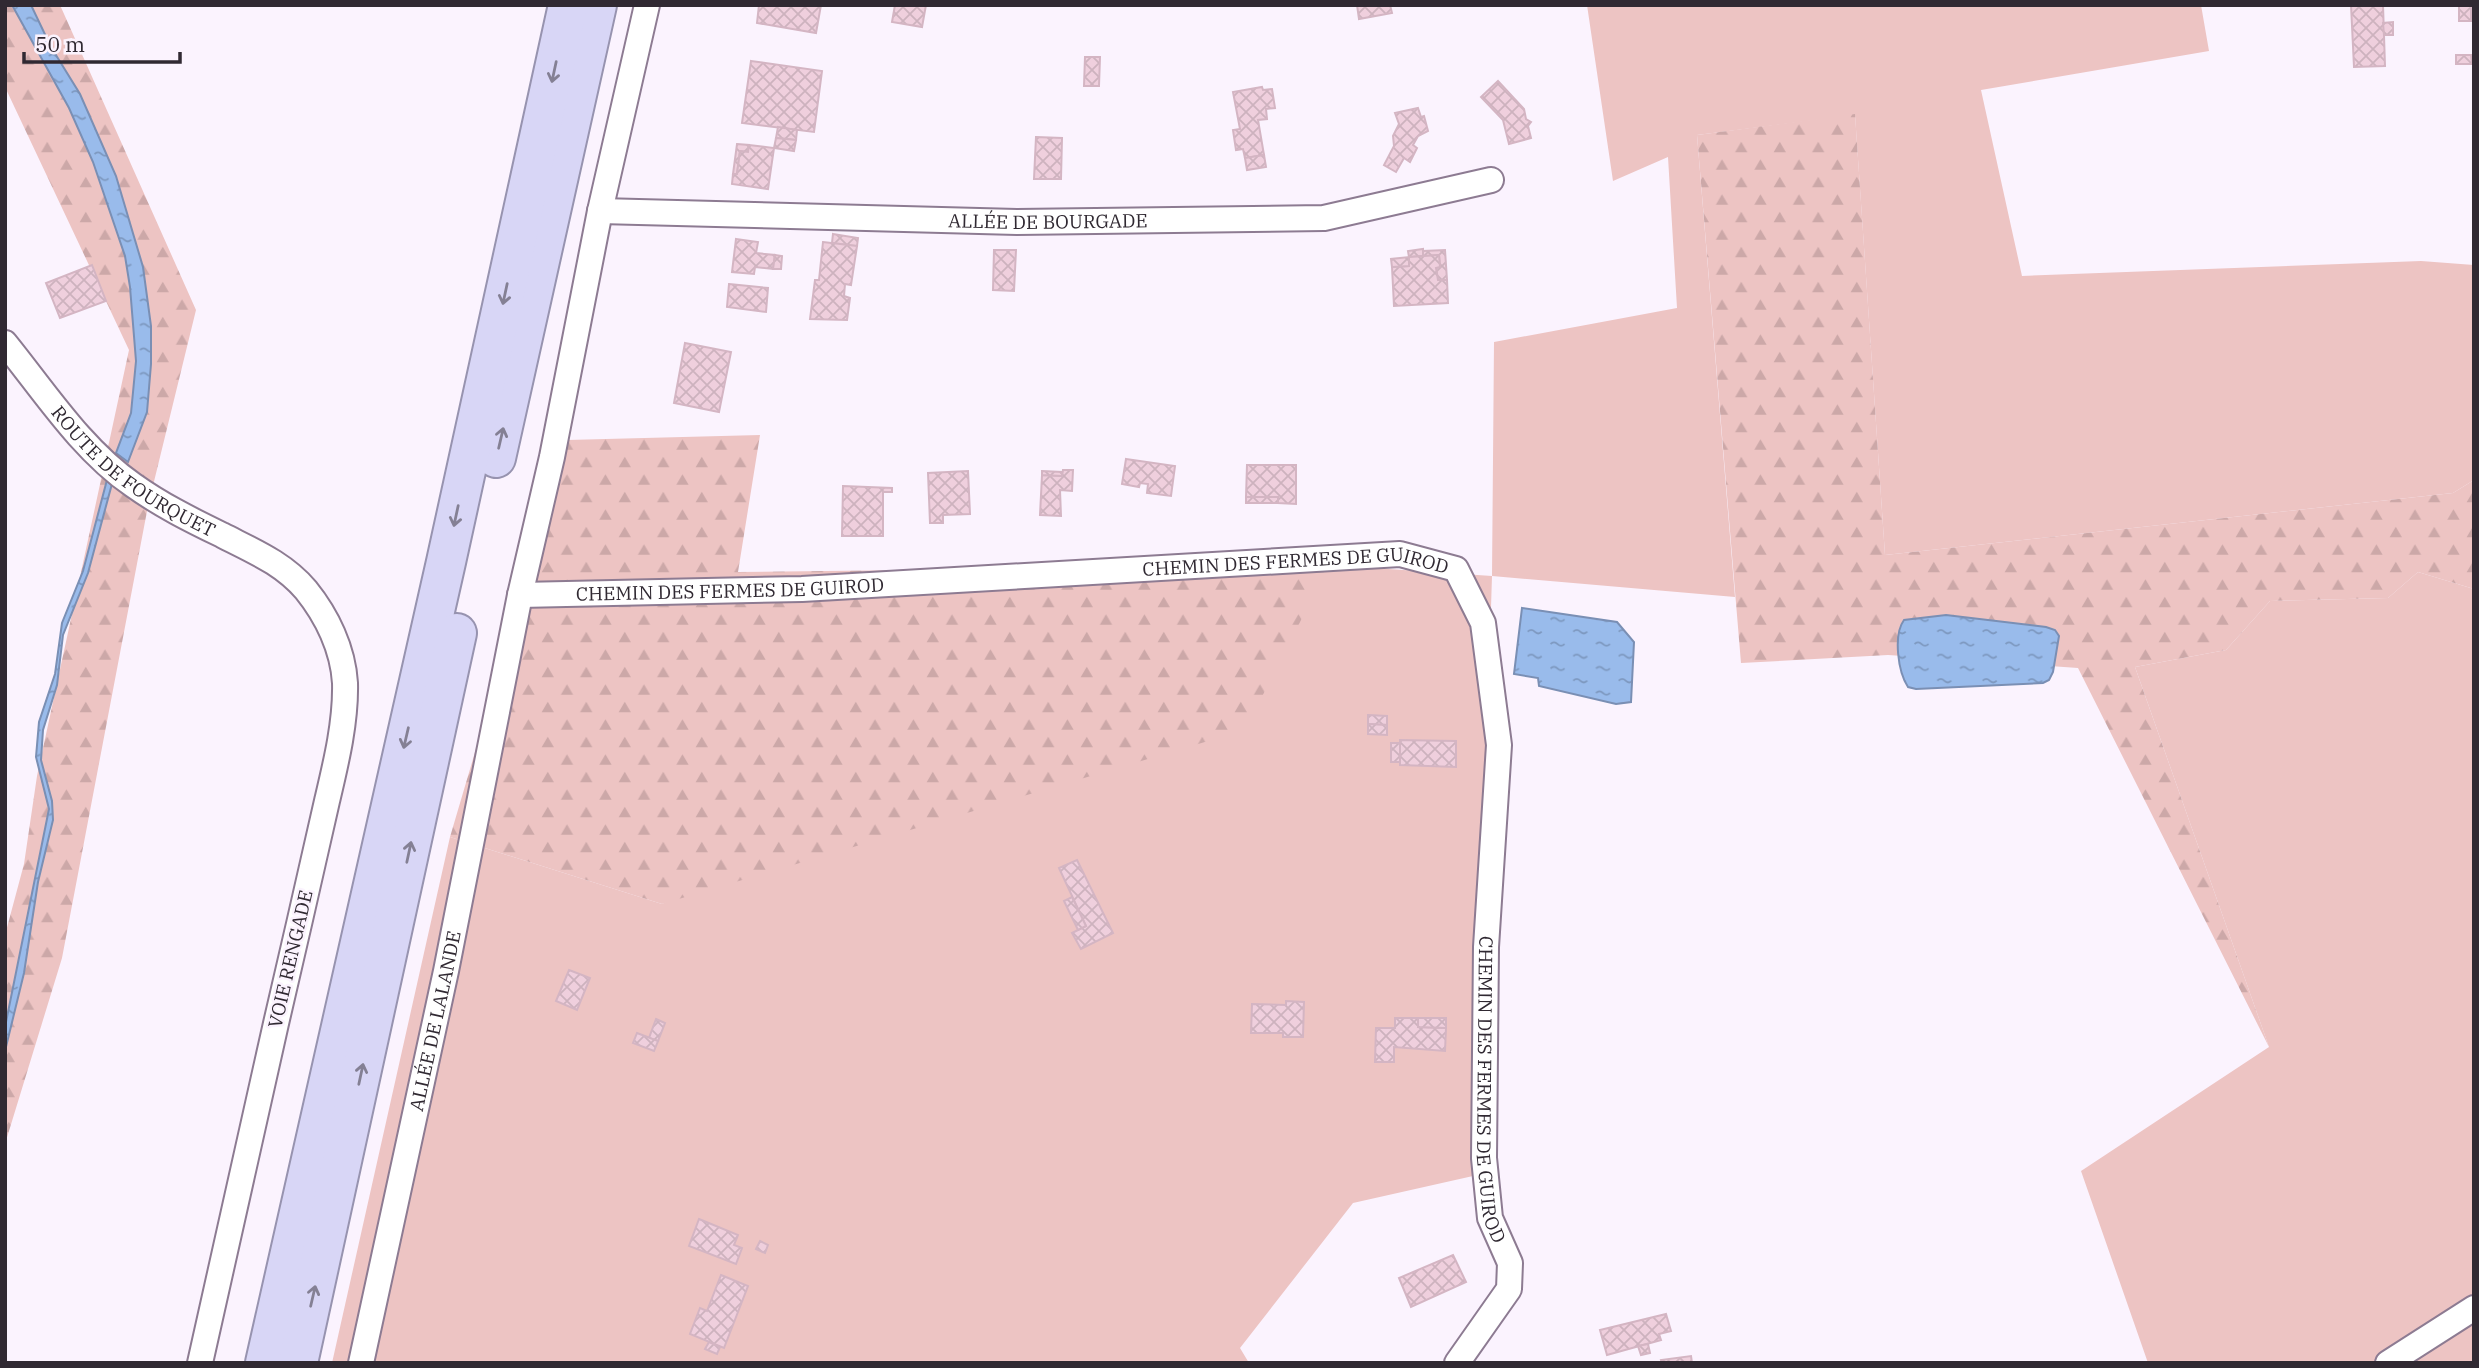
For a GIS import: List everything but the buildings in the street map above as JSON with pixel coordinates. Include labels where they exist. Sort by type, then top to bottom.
[{"type":"highway","points":[[265,1363],[446,562],[568,5]]},
{"type":"highway","points":[[298,1363],[472,561],[597,5]]},
{"type":"street","name":"ALLÉE DE LALANDE","points":[[361,1363],[443,984],[600,211],[647,5]]},
{"type":"street","name":"ALLÉE DE BOURGADE","points":[[600,211],[1017,222],[1324,218],[1491,180]]},
{"type":"street","name":"ROUTE DE FOURQUET","points":[[5,343],[107,465],[187,518],[285,569]]},
{"type":"street","name":"CHEMIN DES FERMES DE GUIROD","points":[[520,595],[802,589],[1400,554],[1456,569],[1483,623],[1499,745],[1486,947],[1484,1158],[1490,1219],[1510,1263],[1509,1289],[1457,1363]]},
{"type":"street","name":"VOIE RENGADE","points":[[200,1363],[254,1114],[335,766],[345,697],[345,678],[338,644],[321,611],[306,590],[285,569]]},
{"type":"street","points":[[2388,1363],[2474,1308]]},
{"type":"green space","points":[[5,5],[60,5],[196,310],[148,506],[62,958],[5,1144],[5,935],[24,864],[37,776],[129,350],[5,87]]},
{"type":"green space","points":[[1587,5],[2201,5],[2209,51],[1981,90],[2022,276],[2421,261],[2474,265],[2474,480],[2453,493],[1885,555],[1855,115],[1697,135],[1735,597],[1492,576],[1494,342],[1677,308],[1668,157],[1613,181]]},
{"type":"green space","points":[[1855,114],[1885,555],[2453,493],[2474,480],[2474,589],[2418,572],[2388,598],[2270,601],[2226,650],[2135,667],[2269,1047],[2078,668],[1888,655],[1741,663],[1697,135]]},
{"type":"green space","points":[[760,435],[738,572],[1329,565],[1245,730],[662,904],[450,837],[567,440]]},
{"type":"green space","points":[[1329,565],[1492,576],[1473,1176],[1353,1203],[1240,1348],[1249,1363],[332,1363],[450,837],[662,904]]},
{"type":"green space","points":[[2418,572],[2474,589],[2474,1363],[2148,1363],[2081,1171],[2269,1047],[2135,667],[2226,650],[2270,601],[2388,598]]},
{"type":"water","points":[[12,5],[31,5],[51,47],[80,94],[116,176],[143,267],[151,326],[151,364],[147,412],[128,462],[116,453],[131,413],[136,361],[125,256],[93,162],[69,108]]},
{"type":"water","points":[[108,476],[113,480],[88,573],[63,635],[57,685],[43,730],[41,760],[52,801],[53,820],[38,882],[24,973],[5,1051],[5,1027],[49,809],[36,757],[39,722],[55,674],[62,623],[83,571]]},
{"type":"water","points":[[1522,608],[1617,622],[1634,642],[1631,702],[1616,704],[1539,686],[1538,678],[1514,674]]},
{"type":"water","points":[[1946,615],[2055,630],[2059,636],[2053,672],[2049,680],[2043,683],[1916,689],[1908,687],[1898,653],[1899,635],[1904,620]]}]
